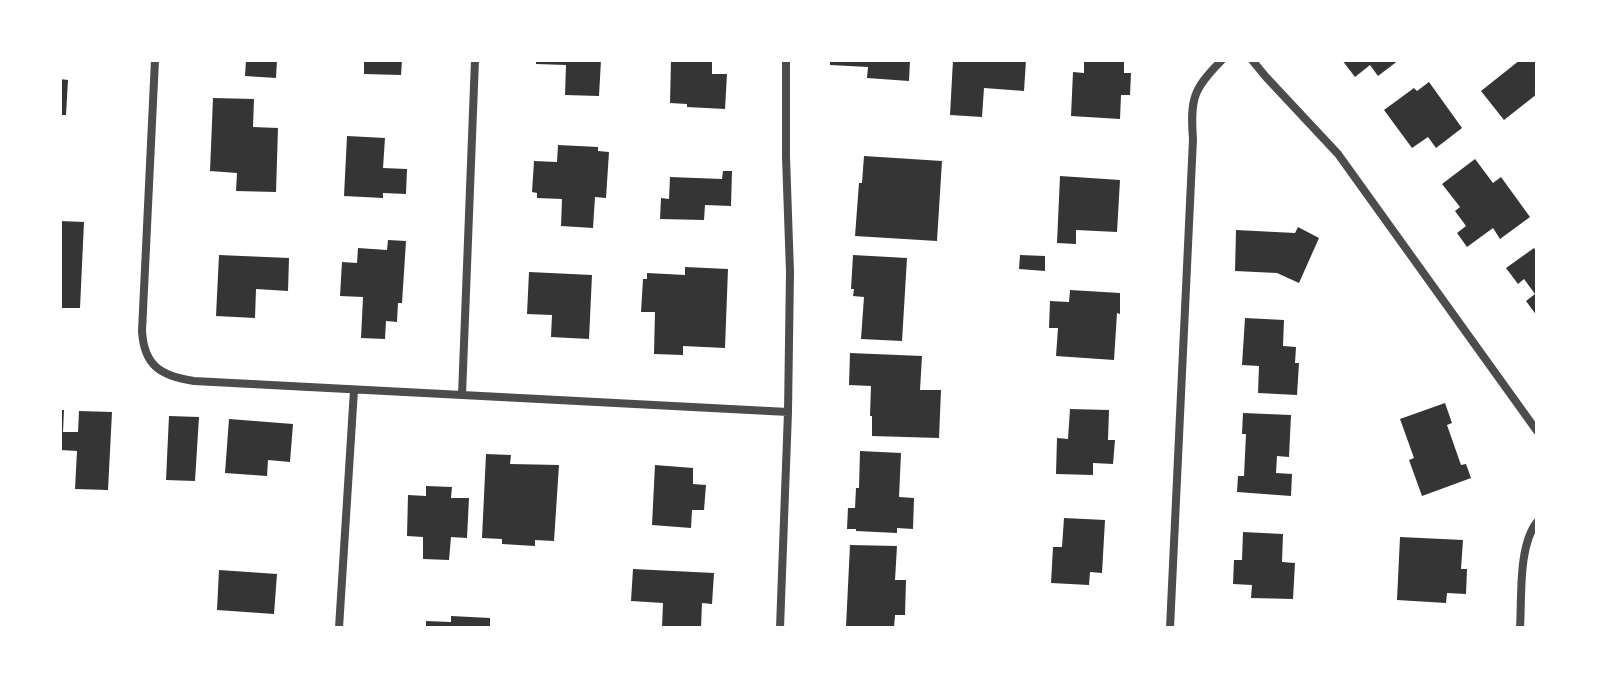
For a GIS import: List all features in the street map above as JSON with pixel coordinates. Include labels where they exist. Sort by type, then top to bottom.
[{"type":"street","points":[[155,60],[142,344],[151,364],[171,376],[194,381],[788,412]]},
{"type":"street","points":[[462,395],[475,60]]},
{"type":"street","points":[[780,628],[790,272],[786,60]]},
{"type":"street","points":[[1170,628],[1193,139],[1191,110],[1198,88],[1222,60]]},
{"type":"street","points":[[1252,60],[1338,154],[1537,431]]},
{"type":"street","points":[[339,628],[354,390]]},
{"type":"street","points":[[1520,628],[1525,550],[1529,534],[1537,522]]},
{"type":"building","points":[[246,60],[277,60],[276,78],[245,76]]},
{"type":"building","points":[[364,60],[402,60],[401,75],[364,74]]},
{"type":"building","points":[[536,60],[601,60],[599,96],[565,95],[566,65],[536,64]]},
{"type":"building","points":[[671,60],[712,60],[712,74],[727,74],[725,109],[670,103]]},
{"type":"building","points":[[830,60],[910,60],[909,81],[867,78],[868,67],[830,65]]},
{"type":"building","points":[[953,60],[1026,60],[1024,91],[984,88],[982,117],[950,115]]},
{"type":"building","points":[[1084,60],[1124,60],[1124,73],[1131,73],[1130,95],[1121,95],[1120,119],[1071,116],[1073,72],[1084,73]]},
{"type":"building","points":[[1342,60],[1399,60],[1378,76],[1370,65],[1355,77]]},
{"type":"building","points":[[1520,60],[1537,60],[1537,94],[1504,120],[1481,91]]},
{"type":"building","points":[[60,79],[68,80],[66,115],[60,115]]},
{"type":"building","points":[[1429,82],[1462,128],[1436,148],[1428,137],[1412,148],[1384,110],[1414,88],[1417,91]]},
{"type":"building","points":[[213,98],[254,99],[253,127],[278,128],[276,192],[236,191],[237,173],[210,171]]},
{"type":"building","points":[[347,136],[385,138],[383,168],[407,169],[406,194],[383,193],[383,198],[344,196]]},
{"type":"building","points":[[558,145],[598,147],[598,151],[609,152],[606,198],[595,197],[593,228],[561,226],[562,199],[537,198],[537,193],[532,192],[534,161],[557,162]]},
{"type":"building","points":[[864,156],[942,161],[937,241],[855,236]]},
{"type":"building","points":[[1475,159],[1493,183],[1501,177],[1530,217],[1500,239],[1493,228],[1467,247],[1457,233],[1466,226],[1455,211],[1460,207],[1442,184]]},
{"type":"building","points":[[723,171],[732,171],[731,206],[705,205],[704,220],[660,219],[661,198],[669,199],[670,177],[722,179]]},
{"type":"building","points":[[1060,176],[1120,180],[1117,232],[1076,230],[1076,244],[1057,243]]},
{"type":"building","points":[[60,221],[84,222],[80,308],[60,308]]},
{"type":"building","points":[[1298,227],[1319,238],[1299,283],[1277,273],[1235,271],[1236,230],[1295,233]]},
{"type":"building","points":[[388,240],[406,241],[402,303],[398,303],[397,322],[386,321],[385,339],[361,338],[363,297],[340,296],[342,262],[357,263],[358,248],[387,250]]},
{"type":"building","points":[[1534,248],[1537,252],[1537,316],[1526,301],[1535,294],[1524,279],[1518,284],[1506,268]]},
{"type":"building","points":[[219,255],[289,258],[288,291],[256,289],[255,318],[216,316]]},
{"type":"building","points":[[853,255],[907,258],[902,341],[861,339],[864,297],[853,296],[854,289],[851,289]]},
{"type":"building","points":[[1020,255],[1045,256],[1045,271],[1019,269]]},
{"type":"building","points":[[685,267],[728,269],[725,348],[683,346],[683,355],[654,354],[655,312],[641,312],[643,279],[647,279],[647,273],[685,275]]},
{"type":"building","points":[[529,272],[592,275],[589,339],[551,337],[552,315],[527,314]]},
{"type":"building","points":[[1070,290],[1120,293],[1114,360],[1056,356],[1058,328],[1049,328],[1050,301],[1069,302]]},
{"type":"building","points":[[1245,318],[1284,320],[1283,346],[1296,347],[1295,363],[1299,363],[1297,395],[1258,393],[1259,366],[1242,365]]},
{"type":"building","points":[[850,353],[922,356],[920,390],[941,390],[939,438],[872,436],[871,386],[849,385]]},
{"type":"building","points":[[1445,403],[1452,423],[1447,425],[1461,465],[1466,464],[1471,478],[1422,496],[1409,460],[1414,458],[1400,419]]},
{"type":"building","points":[[1070,409],[1109,410],[1108,440],[1115,440],[1113,464],[1093,463],[1093,475],[1056,474],[1057,438],[1068,439]]},
{"type":"building","points":[[60,410],[64,410],[63,432],[78,432],[79,411],[112,412],[108,490],[75,489],[77,451],[60,450]]},
{"type":"building","points":[[1243,413],[1291,415],[1289,457],[1277,456],[1276,473],[1292,474],[1291,496],[1237,492],[1238,476],[1244,476],[1246,434],[1242,434]]},
{"type":"building","points":[[169,416],[199,417],[195,481],[166,480]]},
{"type":"building","points":[[229,419],[293,424],[290,462],[268,460],[267,476],[225,473]]},
{"type":"building","points":[[860,451],[901,453],[899,497],[914,498],[913,529],[897,528],[897,533],[847,529],[848,508],[855,508],[856,488],[859,488]]},
{"type":"building","points":[[486,454],[511,455],[510,464],[559,465],[554,541],[535,540],[535,546],[502,544],[502,539],[482,538]]},
{"type":"building","points":[[655,465],[693,468],[693,484],[706,485],[704,510],[692,510],[691,528],[652,525]]},
{"type":"building","points":[[426,486],[452,487],[451,498],[469,498],[467,538],[451,537],[449,560],[423,559],[423,537],[407,536],[408,495],[426,496]]},
{"type":"building","points":[[1064,518],[1105,520],[1102,573],[1090,572],[1089,585],[1051,583],[1053,547],[1062,547]]},
{"type":"building","points":[[1243,532],[1283,534],[1282,562],[1295,563],[1293,599],[1251,598],[1252,585],[1233,584],[1234,560],[1242,560]]},
{"type":"building","points":[[1400,537],[1463,540],[1461,569],[1467,569],[1466,594],[1447,593],[1446,603],[1397,600]]},
{"type":"building","points":[[850,545],[897,546],[895,580],[906,580],[905,615],[895,615],[894,628],[846,627]]},
{"type":"building","points":[[633,569],[714,573],[712,604],[702,603],[701,628],[662,628],[663,603],[631,601]]},
{"type":"building","points":[[219,570],[277,574],[274,614],[217,610]]},
{"type":"building","points":[[451,616],[490,618],[490,628],[426,628],[426,621],[451,622]]}]
